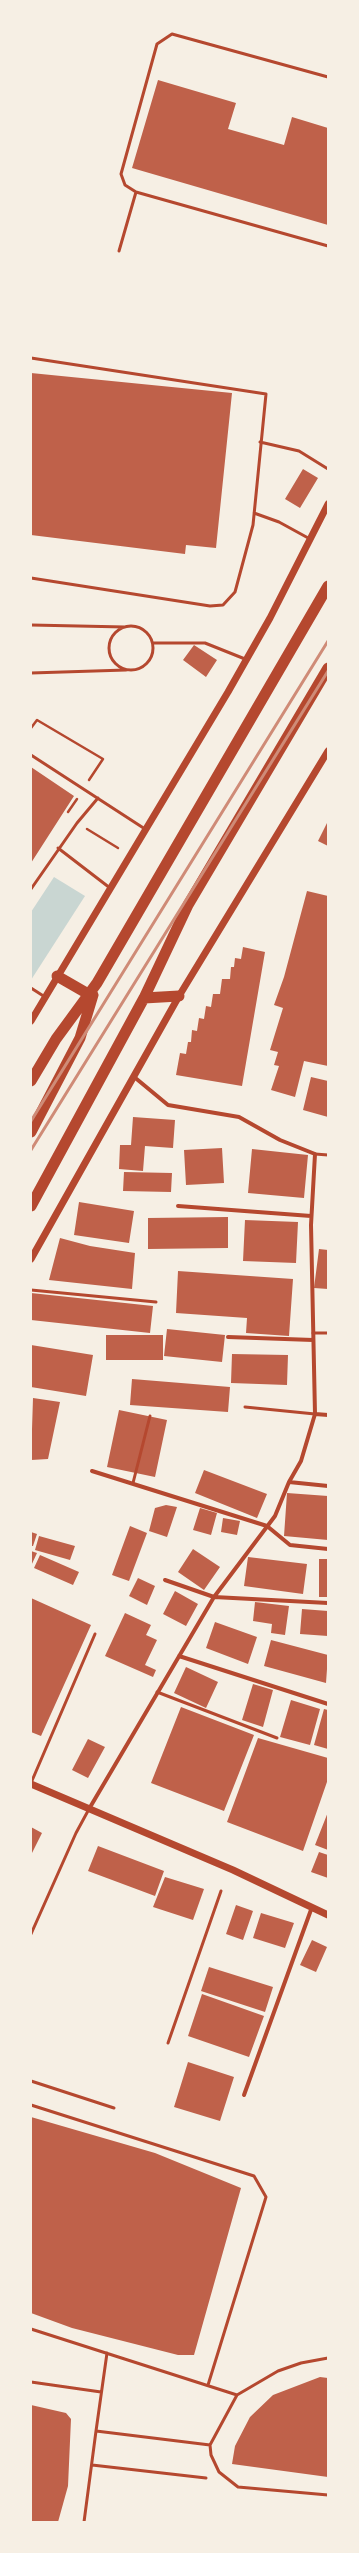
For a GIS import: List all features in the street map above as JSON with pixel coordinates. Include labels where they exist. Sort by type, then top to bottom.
[{"type":"highway","points":[[31,1081],[56,1039],[90,995],[328,586]]},
{"type":"highway","points":[[31,1206],[144,998],[188,905],[328,668]]},
{"type":"highway","points":[[57,976],[90,995]]},
{"type":"highway","points":[[31,1132],[80,1038],[97,983]]},
{"type":"highway","points":[[144,998],[179,996]]},
{"type":"street","points":[[31,1021],[44,997],[111,889],[270,618],[328,504]]},
{"type":"street","points":[[31,1259],[179,996],[328,751]]},
{"type":"street","points":[[89,1809],[214,1597],[275,1516],[289,1482],[302,1462],[315,1414],[311,1216],[315,1154],[280,1140],[239,1117],[168,1105],[133,1076]]},
{"type":"street","points":[[178,1206],[311,1216]]},
{"type":"street","points":[[228,1337],[313,1340]]},
{"type":"street","points":[[315,1414],[328,1415]]},
{"type":"street","points":[[92,1472],[133,1482],[267,1526],[290,1545],[328,1549]]},
{"type":"street","points":[[289,1482],[328,1486]]},
{"type":"street","points":[[165,1580],[214,1597],[328,1603]]},
{"type":"street","points":[[180,1656],[328,1704]]},
{"type":"street","points":[[31,1784],[233,1870],[328,1915]]},
{"type":"street","points":[[244,2095],[312,1907]]},
{"type":"lane","points":[[328,77],[172,34],[157,44],[122,174],[125,185],[136,192],[328,246]]},
{"type":"lane","points":[[119,251],[136,192]]},
{"type":"lane","points":[[31,358],[266,394],[254,513],[235,592],[223,605],[210,606],[31,578]]},
{"type":"lane","points":[[260,442],[299,451],[328,469]]},
{"type":"lane","points":[[254,513],[279,522],[310,539]]},
{"type":"lane","points":[[31,625],[128,626],[142,629],[153,643]]},
{"type":"lane","points":[[128,626],[116,632],[112,638],[110,654],[117,665],[124,669],[136,669]]},
{"type":"lane","points":[[153,643],[205,644],[245,659]]},
{"type":"lane","points":[[31,673],[136,669],[149,661],[153,643]]},
{"type":"lane","points":[[31,755],[146,829]]},
{"type":"lane","points":[[31,889],[58,848],[98,798]]},
{"type":"lane","points":[[58,848],[111,889]]},
{"type":"lane","points":[[31,988],[44,997]]},
{"type":"lane","points":[[315,1154],[328,1155]]},
{"type":"lane","points":[[31,1290],[156,1302]]},
{"type":"lane","points":[[313,1333],[328,1333]]},
{"type":"lane","points":[[244,1407],[315,1414]]},
{"type":"lane","points":[[133,1482],[150,1416]]},
{"type":"lane","points":[[31,1784],[95,1634]]},
{"type":"lane","points":[[157,1692],[277,1738]]},
{"type":"lane","points":[[31,1934],[76,1833],[89,1809]]},
{"type":"lane","points":[[168,2043],[221,1891]]},
{"type":"lane","points":[[31,2081],[114,2108]]},
{"type":"lane","points":[[31,2105],[254,2176],[266,2197],[208,2385]]},
{"type":"lane","points":[[31,2329],[237,2394]]},
{"type":"lane","points":[[84,2522],[107,2353]]},
{"type":"lane","points":[[328,2358],[301,2363],[278,2371],[237,2394],[210,2445],[211,2455],[220,2472],[238,2487],[328,2495]]},
{"type":"lane","points":[[31,2382],[101,2392]]},
{"type":"lane","points":[[96,2431],[210,2445]]},
{"type":"lane","points":[[92,2465],[206,2478]]},
{"type":"path","points":[[31,728],[37,720],[103,758],[87,783]]},
{"type":"shaded area","points":[[54,877],[85,896],[31,980],[31,912]]},
{"type":"building","points":[[158,80],[236,103],[228,129],[284,145],[292,117],[328,128],[328,225],[132,168]]},
{"type":"building","points":[[31,373],[232,393],[216,548],[186,545],[185,554],[31,535]]},
{"type":"building","points":[[303,469],[318,478],[300,508],[285,499]]},
{"type":"building","points":[[194,645],[217,660],[206,677],[183,660]]},
{"type":"building","points":[[31,767],[74,796],[31,863]]},
{"type":"building","points":[[328,821],[328,846],[318,841]]},
{"type":"building","points":[[307,891],[328,896],[328,1066],[304,1061],[295,1097],[271,1090],[279,1066],[274,1065],[278,1052],[270,1050],[283,1008],[274,1005],[284,977]]},
{"type":"building","points":[[243,947],[265,952],[242,1086],[176,1075],[180,1053],[186,1054],[188,1042],[191,1042],[192,1030],[197,1031],[199,1018],[204,1019],[206,1006],[211,1007],[213,994],[220,994],[222,979],[230,979],[231,967],[234,967],[235,958],[241,959]]},
{"type":"building","points":[[311,1077],[328,1081],[328,1117],[303,1110]]},
{"type":"building","points":[[133,1117],[175,1120],[173,1148],[145,1146],[143,1171],[119,1169],[120,1145],[131,1145]]},
{"type":"building","points":[[222,1148],[224,1183],[186,1185],[184,1150]]},
{"type":"building","points":[[252,1149],[308,1155],[304,1198],[248,1193]]},
{"type":"building","points":[[124,1172],[172,1173],[171,1192],[123,1191]]},
{"type":"building","points":[[79,1202],[134,1211],[129,1243],[74,1235]]},
{"type":"building","points":[[228,1217],[228,1248],[148,1249],[148,1218]]},
{"type":"building","points":[[245,1220],[298,1222],[296,1263],[243,1261]]},
{"type":"building","points":[[60,1238],[90,1246],[135,1253],[132,1289],[49,1280]]},
{"type":"building","points":[[319,1249],[328,1250],[328,1289],[314,1288]]},
{"type":"building","points":[[178,1271],[293,1279],[289,1336],[246,1333],[247,1318],[176,1313]]},
{"type":"building","points":[[31,1293],[153,1306],[150,1333],[31,1320]]},
{"type":"building","points":[[167,1329],[225,1335],[222,1362],[164,1356]]},
{"type":"building","points":[[106,1335],[163,1335],[163,1360],[106,1360]]},
{"type":"building","points":[[31,1345],[93,1355],[86,1396],[31,1387]]},
{"type":"building","points":[[232,1354],[288,1355],[287,1385],[231,1383]]},
{"type":"building","points":[[132,1379],[230,1387],[228,1412],[130,1405]]},
{"type":"building","points":[[33,1398],[60,1402],[48,1459],[31,1460]]},
{"type":"building","points":[[119,1410],[167,1420],[155,1477],[107,1467]]},
{"type":"building","points":[[204,1470],[267,1494],[257,1518],[195,1493]]},
{"type":"building","points":[[287,1493],[328,1496],[328,1540],[284,1536]]},
{"type":"building","points":[[166,1505],[177,1507],[167,1537],[149,1531],[155,1508]]},
{"type":"building","points":[[200,1508],[217,1513],[211,1535],[193,1530]]},
{"type":"building","points":[[223,1518],[240,1521],[237,1535],[221,1532]]},
{"type":"building","points":[[130,1526],[147,1533],[129,1581],[112,1575]]},
{"type":"building","points":[[31,1532],[37,1534],[33,1546],[31,1546]]},
{"type":"building","points":[[39,1536],[75,1546],[70,1560],[35,1550]]},
{"type":"building","points":[[193,1549],[220,1567],[204,1590],[178,1572]]},
{"type":"building","points":[[31,1551],[37,1553],[31,1566]]},
{"type":"building","points":[[40,1555],[79,1572],[73,1585],[34,1568]]},
{"type":"building","points":[[248,1557],[307,1564],[303,1594],[244,1586]]},
{"type":"building","points":[[319,1559],[328,1559],[328,1597],[319,1597]]},
{"type":"building","points":[[138,1578],[155,1586],[147,1605],[129,1596]]},
{"type":"building","points":[[175,1591],[198,1604],[186,1626],[163,1614]]},
{"type":"building","points":[[31,1598],[91,1625],[41,1736],[31,1732]]},
{"type":"building","points":[[255,1602],[289,1606],[285,1635],[271,1633],[272,1624],[253,1621]]},
{"type":"building","points":[[302,1609],[328,1611],[328,1636],[300,1634]]},
{"type":"building","points":[[125,1613],[151,1625],[146,1635],[157,1640],[145,1665],[156,1670],[153,1677],[105,1656]]},
{"type":"building","points":[[215,1622],[257,1637],[248,1664],[206,1648]]},
{"type":"building","points":[[271,1640],[328,1655],[326,1683],[264,1666]]},
{"type":"building","points":[[186,1667],[218,1682],[206,1708],[174,1693]]},
{"type":"building","points":[[253,1684],[273,1690],[263,1727],[242,1720]]},
{"type":"building","points":[[291,1700],[320,1709],[310,1745],[280,1737]]},
{"type":"building","points":[[181,1707],[254,1735],[224,1811],[151,1783]]},
{"type":"building","points":[[324,1709],[328,1710],[328,1749],[314,1745]]},
{"type":"building","points":[[258,1738],[328,1758],[328,1779],[303,1851],[227,1822]]},
{"type":"building","points":[[88,1739],[105,1747],[88,1778],[72,1770]]},
{"type":"building","points":[[328,1812],[328,1850],[315,1845]]},
{"type":"building","points":[[31,1827],[42,1833],[31,1855]]},
{"type":"building","points":[[98,1846],[164,1871],[155,1896],[88,1871]]},
{"type":"building","points":[[319,1852],[328,1855],[328,1878],[311,1872]]},
{"type":"building","points":[[165,1877],[204,1889],[193,1920],[153,1907]]},
{"type":"building","points":[[236,1905],[253,1911],[243,1940],[226,1934]]},
{"type":"building","points":[[261,1913],[294,1923],[285,1948],[253,1938]]},
{"type":"building","points":[[312,1940],[327,1947],[316,1972],[300,1965]]},
{"type":"building","points":[[209,1967],[273,1987],[265,2012],[201,1991]]},
{"type":"building","points":[[202,1994],[264,2016],[249,2057],[188,2036]]},
{"type":"building","points":[[188,2062],[234,2077],[220,2121],[174,2107]]},
{"type":"building","points":[[31,2117],[155,2153],[241,2188],[194,2355],[178,2355],[72,2328],[31,2313]]},
{"type":"building","points":[[320,2377],[328,2378],[328,2477],[232,2464],[235,2446],[250,2417],[273,2395]]},
{"type":"building","points":[[31,2405],[66,2413],[71,2419],[68,2486],[58,2522],[31,2522]]},
{"type":"railway","points":[[31,1121],[328,641]]},
{"type":"railway","points":[[31,1150],[328,671]]}]
